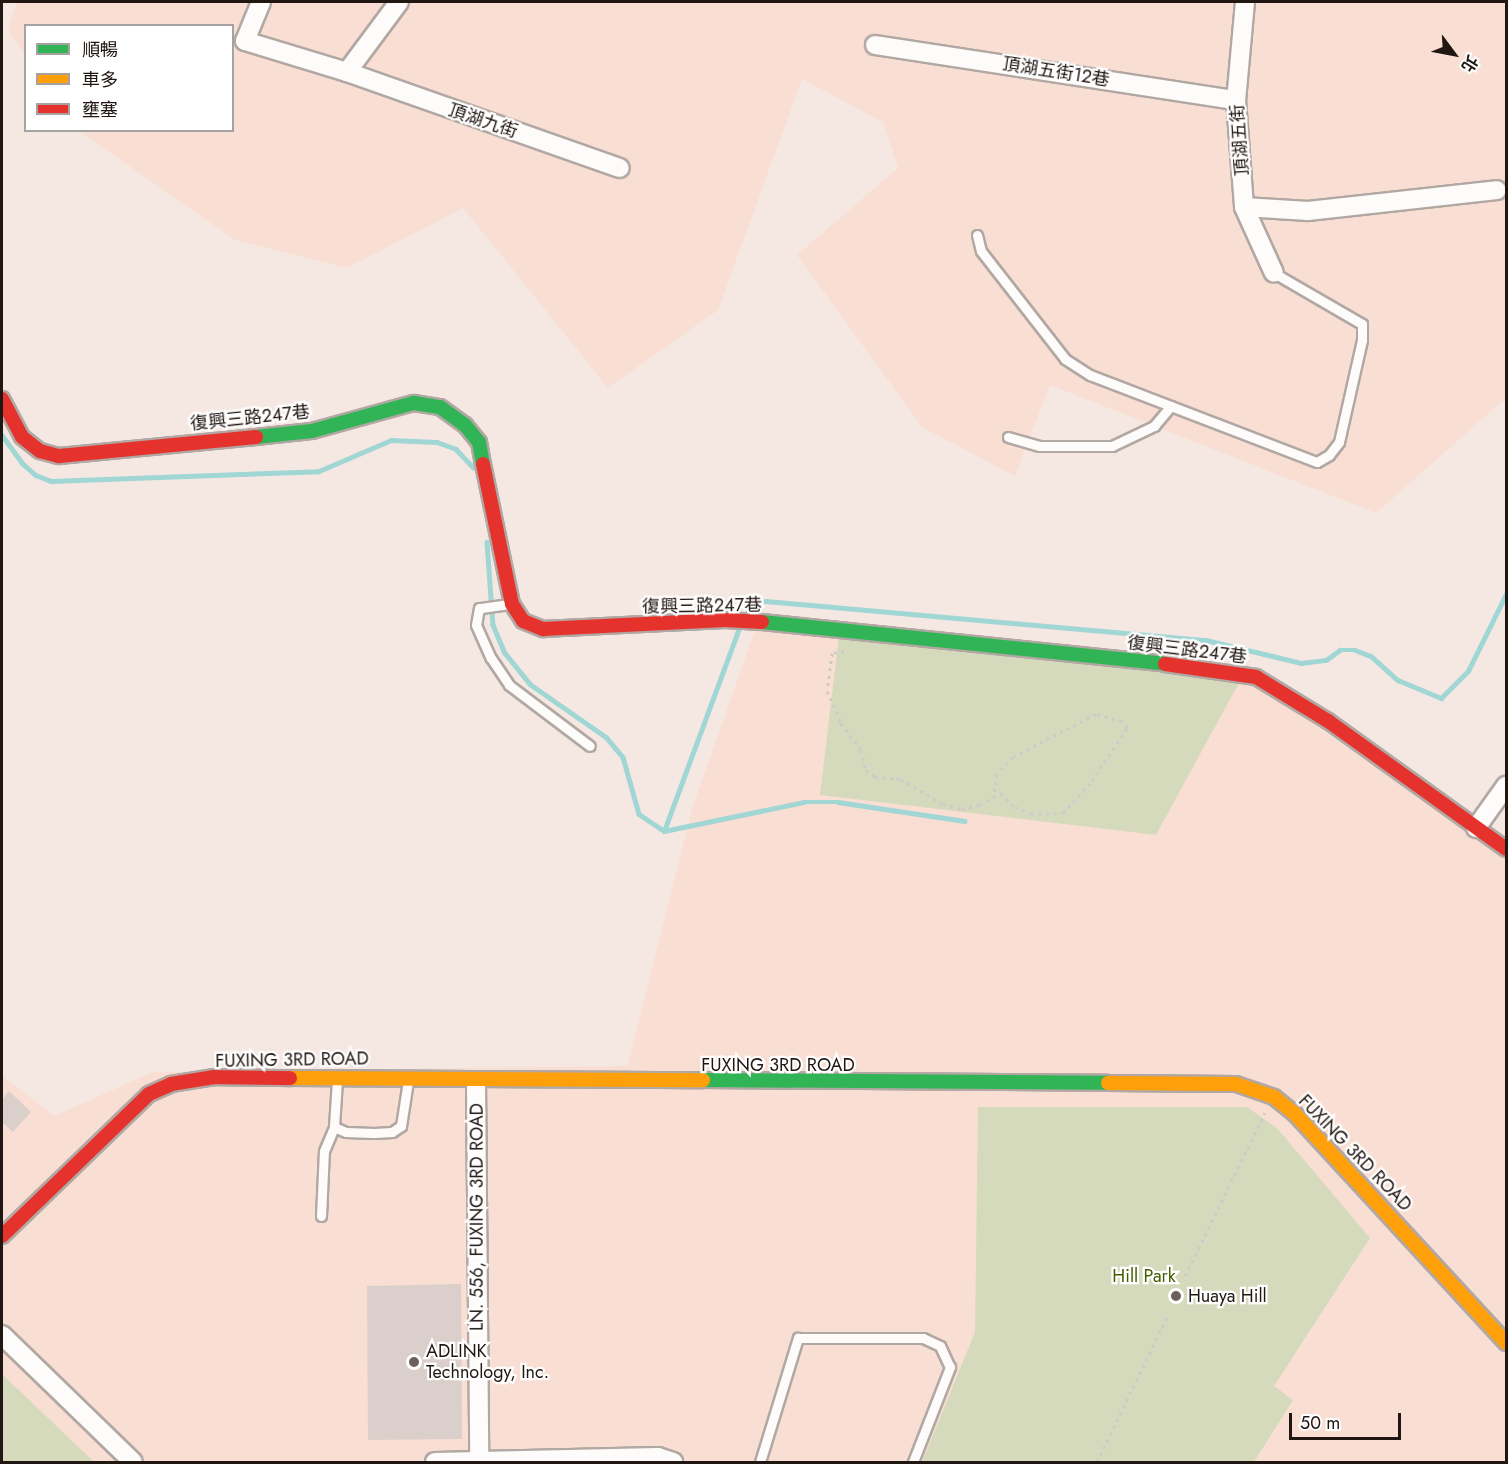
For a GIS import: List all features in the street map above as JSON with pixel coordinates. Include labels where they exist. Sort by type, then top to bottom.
[{"type":"street","name":"頂湖九街","points":[[261,2],[245,41],[347,72],[620,168]]},
{"type":"street","points":[[347,72],[399,2]]},
{"type":"street","name":"頂湖五街","points":[[1245,2],[1236,100],[1244,207],[1274,273]]},
{"type":"street","name":"頂湖五街12巷","points":[[875,45],[1236,100]]},
{"type":"street","points":[[1244,207],[1308,211],[1497,190]]},
{"type":"street","name":"復興三路247巷","points":[[2,399],[22,436],[40,451],[59,456],[312,431],[414,403],[440,407],[465,425],[479,442],[505,604],[523,621],[543,629],[725,620],[752,624],[776,623],[1222,670],[1256,677],[1328,721],[1506,849]]},
{"type":"street","points":[[1476,828],[1506,786]]},
{"type":"street","name":"FUXING 3RD ROAD","points":[[2,1236],[149,1094],[171,1084],[214,1077],[338,1076],[476,1082],[1236,1084],[1274,1097],[1294,1113],[1506,1343]]},
{"type":"street","name":"LN. 556, FUXING 3RD ROAD","points":[[476,1082],[479,1461]]},
{"type":"street","points":[[2,1335],[133,1462]]},
{"type":"street","points":[[435,1462],[658,1457],[673,1462]]},
{"type":"lane","points":[[977,235],[981,251],[1065,359],[1090,375],[1317,462],[1329,455],[1339,442],[1362,340],[1362,324],[1274,273]]},
{"type":"lane","points":[[1008,437],[1040,446],[1112,446],[1154,426],[1171,406]]},
{"type":"lane","points":[[505,604],[479,608],[476,626],[509,685],[590,746]]},
{"type":"lane","points":[[321,1216],[324,1151],[334,1127],[338,1076]]},
{"type":"lane","points":[[334,1127],[346,1132],[398,1129],[404,1120],[408,1078]]},
{"type":"lane","points":[[760,1462],[798,1338],[923,1338],[940,1346],[950,1366],[913,1462]]},
{"type":"path","points":[[855,650],[832,653],[827,691],[841,723],[861,750],[866,770],[875,777],[901,779],[943,804],[962,809],[980,805],[1001,793],[1031,814],[1063,813],[1092,781],[1127,728],[1122,721],[1096,714],[1013,757],[997,774],[994,795]]},
{"type":"path","points":[[1185,1276],[1268,1109]]},
{"type":"path","points":[[1097,1462],[1167,1317]]},
{"type":"shaded area","points":[[17,2],[1506,2],[1506,398],[1376,513],[1050,385],[1015,476],[922,427],[797,255],[898,168],[883,122],[802,79],[718,310],[608,388],[463,208],[347,268],[235,240],[80,132],[234,132],[234,24],[24,24],[24,53],[8,30]]},
{"type":"shaded area","points":[[760,616],[1230,668],[1506,855],[1506,1462],[2,1462],[2,1075],[54,1116],[153,1072],[627,1066],[693,806]]},
{"type":"green space","points":[[839,636],[1240,681],[1156,835],[820,795]]},
{"type":"green space","name":"Hill Park","points":[[978,1107],[1247,1107],[1277,1128],[1370,1238],[1274,1386],[1293,1400],[1254,1462],[922,1462],[975,1332]]},
{"type":"green space","points":[[2,1374],[94,1462],[2,1462]]},
{"type":"building","points":[[9,1091],[31,1112],[13,1132],[2,1122],[2,1100]]},
{"type":"building","name":"ADLINK Technology, Inc.","points":[[461,1284],[462,1439],[368,1440],[367,1286]]},
{"type":"waterway","points":[[2,435],[22,463],[36,475],[51,481],[319,471],[391,440],[437,442],[456,449],[473,467]]},
{"type":"waterway","points":[[487,542],[493,625],[505,653],[530,684],[606,737],[623,757],[639,814],[664,831],[804,802],[838,802],[965,821]]},
{"type":"waterway","points":[[747,613],[752,604],[766,601],[1206,640],[1301,663],[1326,660],[1340,650],[1355,650],[1371,656],[1398,680],[1441,698],[1468,671],[1506,594]]},
{"type":"waterway","points":[[664,831],[739,628]]},
{"type":"traffic: fast","points":[[256,437],[312,431],[414,403],[440,407],[465,425],[479,442],[483,464]]},
{"type":"traffic: fast","points":[[762,622],[1165,664]]},
{"type":"traffic: fast","points":[[703,1080],[1108,1083]]},
{"type":"traffic: slow","points":[[290,1078],[703,1080]]},
{"type":"traffic: slow","points":[[1108,1083],[1236,1084],[1274,1097],[1294,1113],[1506,1343]]},
{"type":"traffic: jam","points":[[2,399],[22,437],[40,451],[59,456],[256,437]]},
{"type":"traffic: jam","points":[[483,464],[512,604],[523,621],[543,629],[725,620],[762,622]]},
{"type":"traffic: jam","points":[[1165,664],[1256,677],[1328,721],[1506,849]]},
{"type":"traffic: jam","points":[[2,1236],[149,1094],[171,1084],[214,1077],[290,1078]]},
{"type":"place","name":"Huaya Hill","points":[[1176,1296]]},
{"type":"place","name":"ADLINK Technology, Inc.","points":[[414,1362]]}]
